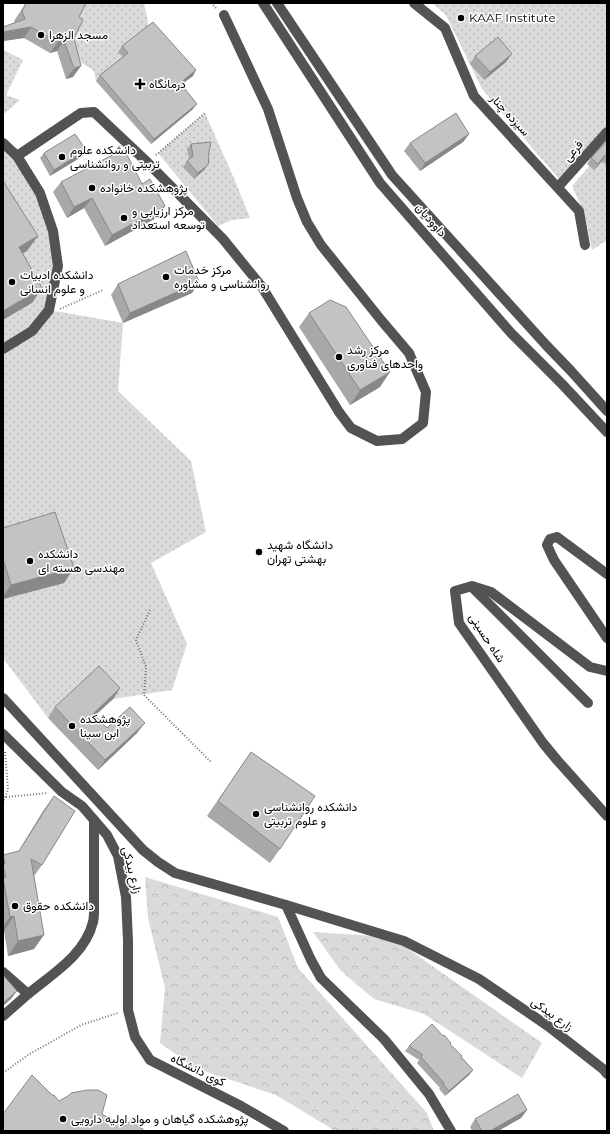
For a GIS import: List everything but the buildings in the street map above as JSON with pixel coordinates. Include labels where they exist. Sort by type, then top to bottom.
[{"type":"street","name":"داوودیان","points":[[263,3],[380,183],[511,333],[607,432]]},
{"type":"street","name":"داوودیان","points":[[277,3],[392,175],[607,411]]},
{"type":"street","name":"سیزده چنار","points":[[414,3],[445,28],[474,96],[580,211],[585,245]]},
{"type":"street","points":[[17,156],[80,113],[94,112],[147,162],[223,239],[262,287],[338,412],[351,428],[377,440],[402,439],[423,423],[426,392],[410,353],[381,320],[321,245],[307,222],[297,198],[268,110],[224,15]]},
{"type":"street","name":"فرعی","points":[[558,187],[607,132]]},
{"type":"street","points":[[3,143],[17,156],[40,193],[53,231],[58,266],[49,310],[32,331],[3,349]]},
{"type":"street","points":[[474,290],[482,275]]},
{"type":"street","points":[[607,574],[557,537],[550,539],[548,545],[554,560],[607,638]]},
{"type":"street","points":[[472,586],[491,592],[590,667],[607,671]]},
{"type":"street","points":[[472,586],[588,703]]},
{"type":"street","name":"شاه حسینی","points":[[472,586],[455,591],[459,623],[543,742],[607,816]]},
{"type":"street","name":"زارع بیدکی","points":[[3,698],[143,850],[175,873],[404,941],[479,979],[548,1026],[603,1069],[607,1074]]},
{"type":"street","name":"زارع بیدکی","points":[[3,734],[62,792],[82,806],[107,835],[118,856],[126,897],[128,942],[128,1010]]},
{"type":"street","points":[[3,1016],[74,957],[86,939],[93,923],[94,910],[94,820]]},
{"type":"street","points":[[286,905],[311,960],[322,978],[384,1039],[429,1094],[451,1131]]},
{"type":"street","points":[[3,972],[28,994]]},
{"type":"street","name":"کوی دانشگاه","points":[[128,1010],[135,1037],[150,1060],[241,1106],[284,1131]]},
{"type":"path","points":[[147,162],[205,113]]},
{"type":"path","points":[[59,309],[104,290]]},
{"type":"path","points":[[150,610],[136,640],[146,667],[144,695],[211,762]]},
{"type":"path","points":[[3,734],[8,789],[3,803]]},
{"type":"path","points":[[6,797],[62,792]]},
{"type":"path","points":[[3,1073],[28,1055],[81,1025],[128,1010]]},
{"type":"green space","points":[[84,3],[144,3],[149,27],[124,59],[96,81],[94,71],[67,53],[71,28]]},
{"type":"green space","points":[[432,3],[607,3],[607,125],[559,179],[482,89],[446,15]]},
{"type":"green space","points":[[3,48],[4,50],[23,60],[6,95],[20,100],[3,115]]},
{"type":"green space","points":[[205,113],[250,218],[232,220],[218,226],[158,153]]},
{"type":"green space","points":[[3,143],[40,193],[58,266],[49,310],[123,323],[118,391],[191,461],[206,532],[151,563],[187,644],[172,690],[113,699],[92,677],[48,718],[3,658],[3,320],[32,303],[3,212]]},
{"type":"green space","points":[[607,146],[607,240],[592,250],[585,215],[572,186]]},
{"type":"green space","points":[[145,877],[278,917],[298,968],[427,1113],[434,1131],[334,1131],[276,1095],[195,1068],[160,1043],[165,988],[148,918]]},
{"type":"green space","points":[[313,932],[391,937],[542,1043],[522,1078],[424,1014],[374,999],[341,971]]},
{"type":"place","name":"KAAF Institute","points":[[461,18]]},
{"type":"place","name":"مسجد الزهرا","points":[[41,35]]},
{"type":"place","name":"درمانگاه","points":[[140,84]]},
{"type":"place","name":"دانشکده علوم تربیتی و روانشناسی","points":[[62,157]]},
{"type":"place","name":"پژوهشکده خانواده","points":[[92,188]]},
{"type":"place","name":"مرکز ارزیابی و توسعه استعداد","points":[[124,218]]},
{"type":"place","name":"مرکز خدمات روانشناسی و مشاوره","points":[[166,277]]},
{"type":"place","name":"دانشکده ادبیات و علوم انسانی","points":[[12,282]]},
{"type":"place","name":"مرکز رشد واحدهای فناوری","points":[[339,357]]},
{"type":"place","name":"دانشگاه شهید بهشتی تهران","points":[[259,552]]},
{"type":"place","name":"دانشکده مهندسی هسته ای","points":[[30,561]]},
{"type":"place","name":"پژوهشکده ابن سینا","points":[[72,726]]},
{"type":"place","name":"دانشکده روانشناسی و علوم تربیتی","points":[[256,814]]},
{"type":"place","name":"دانشکده حقوق","points":[[15,906]]},
{"type":"place","name":"پژوهشکده گیاهان و مواد اولیه دارویی","points":[[63,1119]]}]
